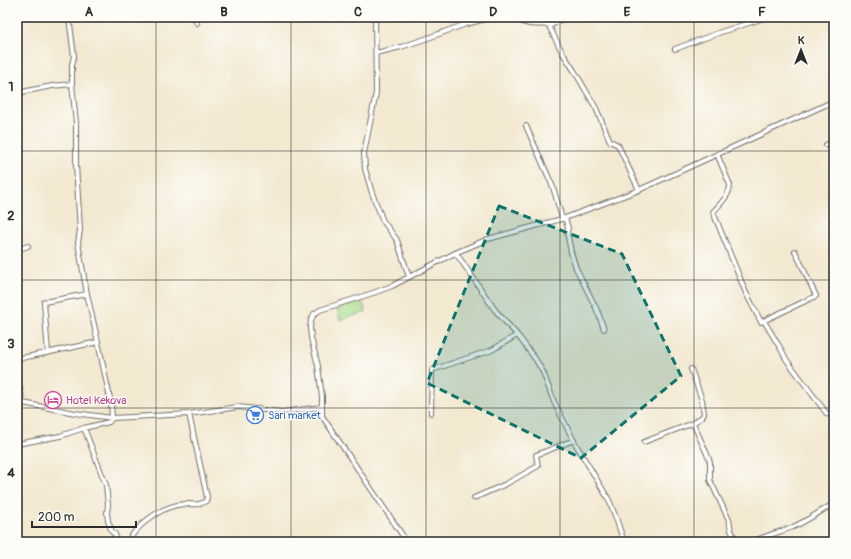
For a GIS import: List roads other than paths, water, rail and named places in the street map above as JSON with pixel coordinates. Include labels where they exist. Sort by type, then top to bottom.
[{"type":"street","points":[[17,444],[60,436],[109,422],[112,418],[111,403],[87,294],[78,244],[80,230],[76,165],[76,123],[72,84],[72,64],[74,56],[69,17]]},
{"type":"street","points":[[194,17],[197,23]]},
{"type":"street","points":[[375,17],[376,93],[364,153],[365,169],[372,193],[383,221],[397,240],[409,278]]},
{"type":"street","points":[[376,53],[425,40],[466,24],[493,17]]},
{"type":"street","points":[[517,17],[519,20],[528,24],[551,25],[567,17]]},
{"type":"street","points":[[675,49],[764,18],[775,17]]},
{"type":"street","points":[[551,25],[550,28],[562,52],[596,108],[610,141],[618,145],[639,190]]},
{"type":"street","points":[[17,93],[52,86],[72,84]]},
{"type":"street","points":[[407,542],[322,416],[322,397],[318,366],[310,338],[311,320],[314,314],[320,310],[392,286],[454,253],[488,239],[564,218],[639,190],[834,100]]},
{"type":"street","points":[[526,126],[554,187],[568,228],[567,232],[576,268],[597,310],[604,329]]},
{"type":"street","points":[[826,145],[834,141]]},
{"type":"street","points":[[717,154],[730,185],[730,190],[713,212],[746,293],[761,322],[816,296],[795,251]]},
{"type":"street","points":[[17,250],[28,246]]},
{"type":"street","points":[[454,253],[495,310],[517,335],[544,372],[554,402],[609,500],[624,542]]},
{"type":"street","points":[[48,353],[44,302],[87,294]]},
{"type":"street","points":[[764,320],[786,359],[827,414],[834,416]]},
{"type":"street","points":[[431,413],[432,370],[492,350],[517,335]]},
{"type":"street","points":[[17,359],[98,342]]},
{"type":"street","points":[[644,442],[693,423],[704,414],[702,400],[691,369]]},
{"type":"street","points":[[17,375],[23,403]]},
{"type":"street","points":[[17,403],[112,418],[189,414],[238,407],[282,412],[322,407]]},
{"type":"street","points":[[132,542],[130,538],[136,528],[152,516],[176,506],[185,504],[199,504],[206,501],[207,497],[189,414]]},
{"type":"street","points":[[693,423],[710,462],[710,480],[729,520],[736,542]]},
{"type":"street","points":[[84,428],[106,485],[108,521],[116,538],[108,542]]},
{"type":"street","points":[[474,498],[506,484],[538,466],[536,455],[574,440]]},
{"type":"street","points":[[752,542],[793,526],[834,504]]},
{"type":"place","name":"Hotel Kekova","points":[[53,400]]},
{"type":"place","name":"Sari market","points":[[255,415]]}]
